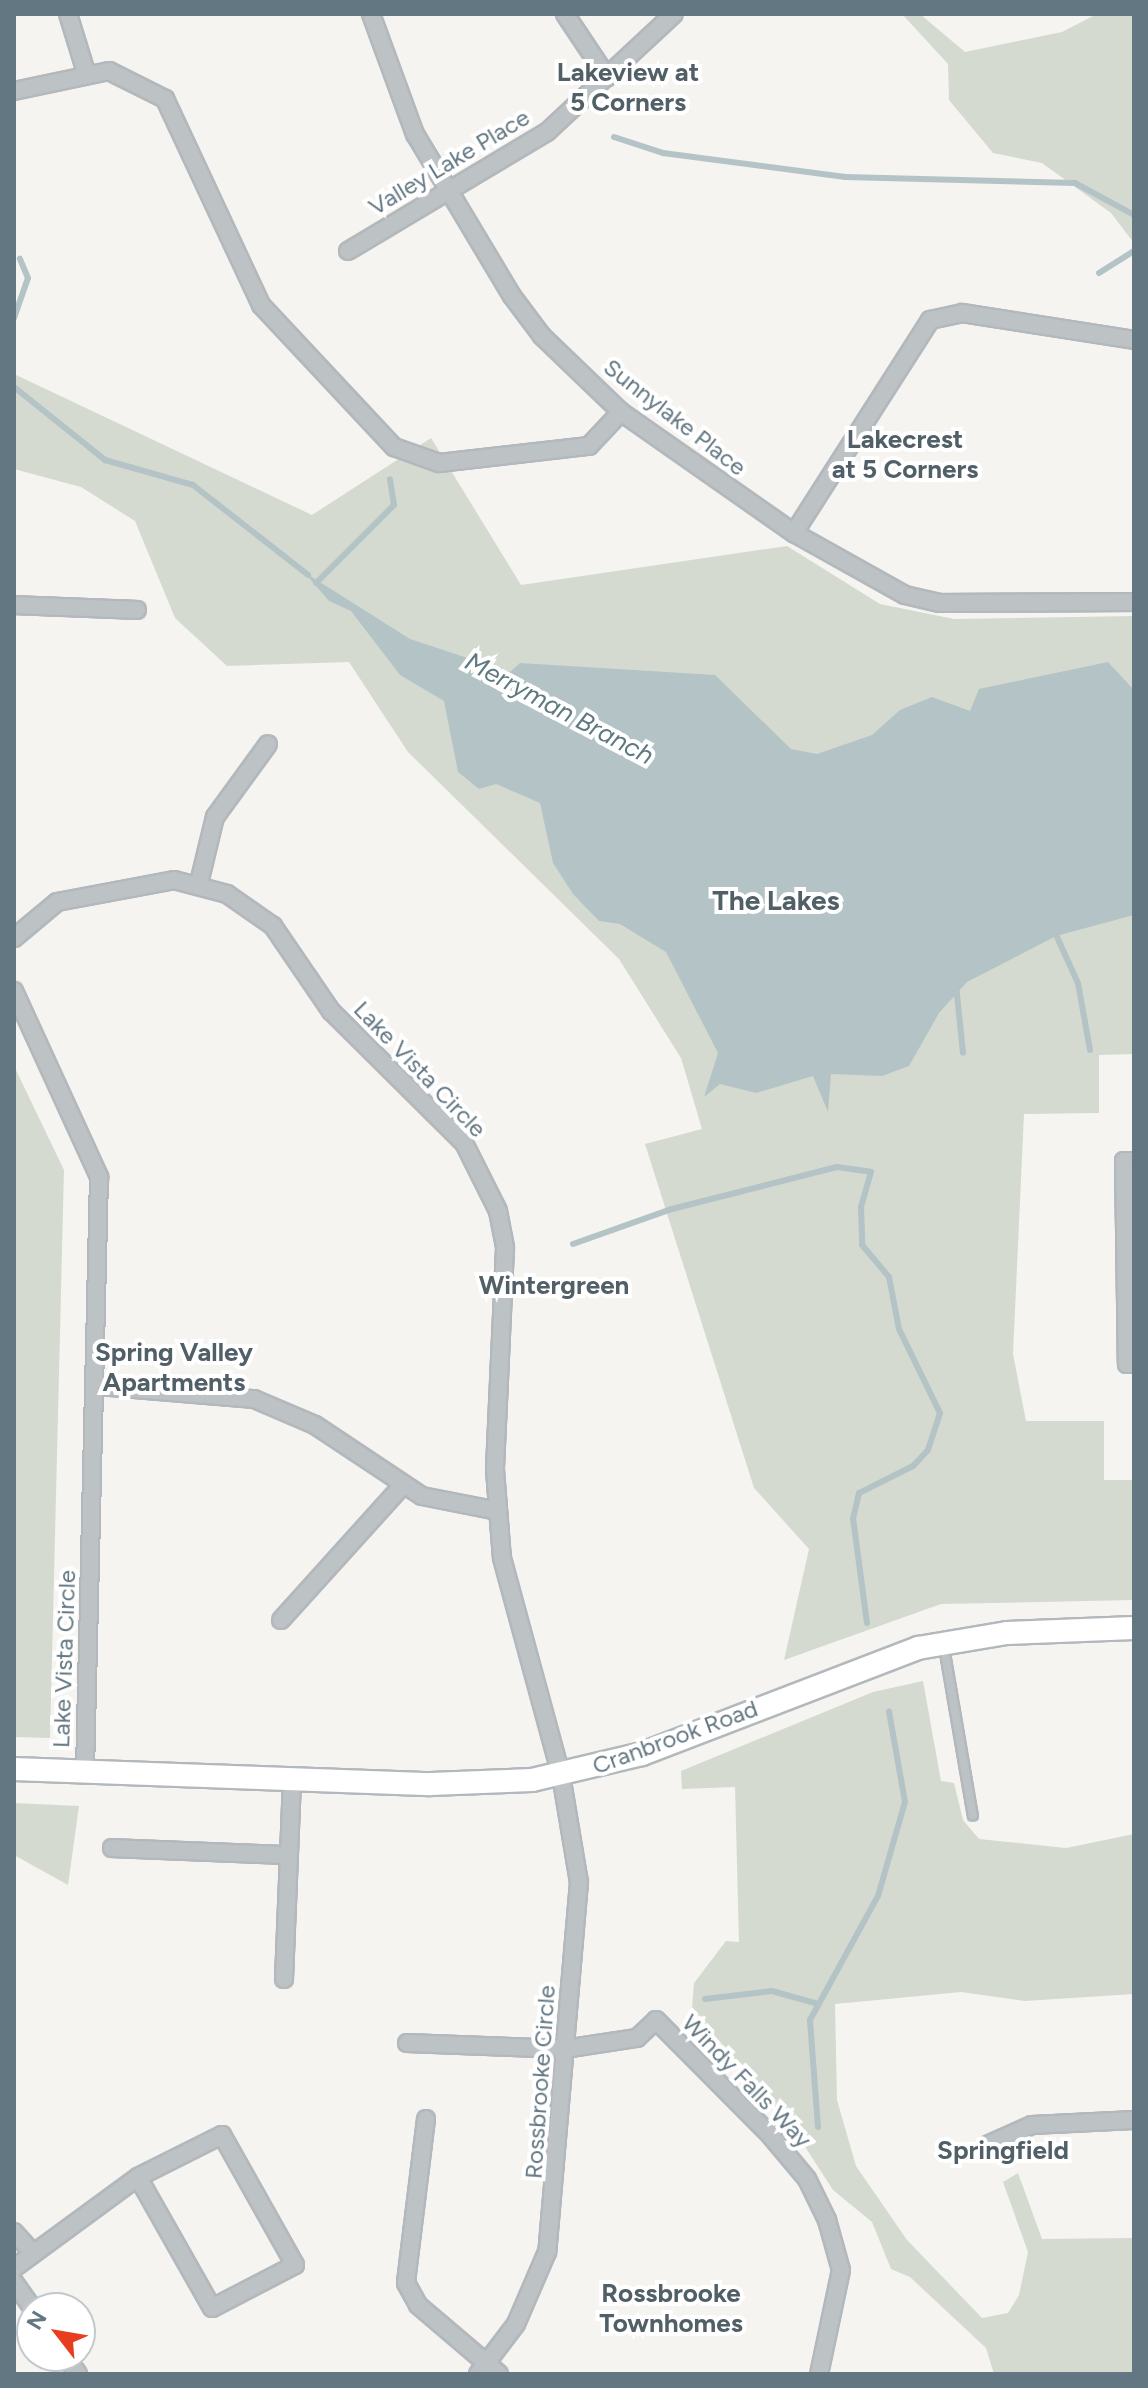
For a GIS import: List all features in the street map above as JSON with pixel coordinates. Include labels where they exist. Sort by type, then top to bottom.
[{"type":"street","points":[[68,14],[86,72]]},
{"type":"street","name":"Sunnylake Place","points":[[371,14],[415,134],[448,188],[542,336],[621,412],[794,533],[905,595],[940,603],[1134,602]]},
{"type":"street","points":[[565,14],[607,77]]},
{"type":"street","name":"Valley Lake Place","points":[[348,251],[448,188],[547,132],[674,14]]},
{"type":"street","points":[[14,91],[86,72],[126,76],[165,99],[261,305],[394,447],[439,463],[589,446],[621,412]]},
{"type":"street","points":[[794,533],[930,320],[962,313],[1134,340]]},
{"type":"street","points":[[14,605],[137,610]]},
{"type":"street","points":[[199,883],[215,817],[268,744]]},
{"type":"street","name":"Lake Vista Circle","points":[[14,938],[57,902],[174,880],[199,883],[273,926],[331,1011],[464,1143],[483,1176],[505,1248],[498,1511],[502,1558],[561,1775]]},
{"type":"street","name":"Lake Vista Circle","points":[[14,991],[99,1177],[98,1386],[85,1771]]},
{"type":"street","points":[[1134,1161],[1124,1161],[1127,1364],[1134,1364]]},
{"type":"street","points":[[98,1386],[274,1406],[402,1486],[452,1506],[498,1511]]},
{"type":"street","points":[[281,1620],[402,1486]]},
{"type":"street","name":"Cranbrook Road","points":[[14,1769],[467,1784],[561,1775],[642,1754],[878,1659],[943,1642],[1134,1628]]},
{"type":"street","name":"Rossbrooke Circle","points":[[488,2371],[516,2324],[547,2252],[579,1882],[561,1775]]},
{"type":"street","points":[[284,1979],[292,1779]]},
{"type":"street","points":[[112,1848],[289,1855]]},
{"type":"street","name":"Windy Falls Way","points":[[407,2043],[564,2049],[637,2038],[656,2020],[807,2179],[841,2270],[819,2374]]},
{"type":"street","points":[[426,2119],[406,2283],[418,2305],[488,2371]]},
{"type":"street","points":[[987,2145],[1032,2125],[1134,2120]]},
{"type":"street","points":[[14,2268],[138,2177],[222,2135],[295,2265],[212,2308],[138,2177]]},
{"type":"street","points":[[14,2232],[32,2252]]},
{"type":"lane","points":[[943,1642],[973,1816]]},
{"type":"shaded area","points":[[902,14],[920,14],[965,52],[1062,32],[1097,14],[1134,14],[1134,243],[1111,213],[1042,163],[993,153],[949,100],[948,64]]},
{"type":"shaded area","points":[[14,374],[312,515],[431,438],[521,585],[787,546],[880,604],[954,619],[1134,616],[1134,1054],[1099,1055],[1099,1113],[1024,1114],[1013,1354],[1026,1421],[1104,1421],[1104,1480],[1134,1480],[1134,1600],[941,1604],[784,1660],[809,1549],[754,1488],[645,1144],[702,1129],[681,1058],[619,959],[408,752],[349,662],[227,666],[175,618],[135,521],[81,487],[14,469]]},
{"type":"shaded area","points":[[14,1066],[64,1170],[50,1738],[14,1737]]},
{"type":"shaded area","points":[[923,1681],[941,1781],[954,1783],[963,1820],[979,1839],[1066,1848],[1134,1834],[1134,1994],[1025,2001],[961,1992],[835,2004],[837,2100],[856,2166],[907,2240],[982,2318],[1008,2313],[1019,2295],[1028,2252],[1003,2182],[1018,2173],[1042,2239],[1134,2238],[1134,2374],[994,2374],[986,2348],[910,2277],[891,2269],[872,2222],[833,2190],[791,2125],[692,2009],[694,1983],[726,1941],[739,1942],[735,1787],[682,1789],[681,1771],[873,1692]]},
{"type":"shaded area","points":[[14,1803],[79,1806],[68,1885],[14,1855]]},
{"type":"water","points":[[304,572],[410,639],[510,672],[520,663],[715,675],[791,749],[817,754],[872,735],[900,710],[932,697],[970,711],[979,689],[1108,662],[1134,690],[1134,915],[1056,936],[967,982],[939,1013],[909,1066],[882,1076],[831,1074],[828,1112],[813,1076],[756,1093],[720,1084],[704,1097],[718,1053],[666,952],[620,924],[599,921],[573,894],[553,863],[540,803],[496,784],[479,789],[458,772],[444,701],[400,675],[351,611],[329,601]]},
{"type":"waterway","points":[[614,137],[663,153],[845,177],[1075,183],[1134,215]]},
{"type":"waterway","points":[[1099,273],[1134,251]]},
{"type":"waterway","points":[[14,318],[28,278],[20,259]]},
{"type":"waterway","name":"Merryman Branch","points":[[14,387],[105,460],[193,485],[308,575]]},
{"type":"waterway","points":[[316,583],[394,505],[390,479]]},
{"type":"waterway","points":[[1053,928],[1078,983],[1090,1050]]},
{"type":"waterway","points":[[956,985],[963,1053]]},
{"type":"waterway","points":[[573,1244],[672,1209],[837,1167],[871,1172],[861,1207],[862,1245],[889,1277],[899,1329],[940,1413],[928,1450],[913,1466],[859,1493],[853,1518],[867,1623]]},
{"type":"waterway","points":[[818,2127],[810,2020],[878,1896],[905,1802],[889,1711]]},
{"type":"waterway","points":[[705,1999],[772,1991],[815,2003]]},
{"type":"district","name":"Lakeview at 5 Corners","points":[[628,88]]},
{"type":"district","name":"Lakecrest at 5 Corners","points":[[905,455]]},
{"type":"district","name":"The Lakes","points":[[776,900]]},
{"type":"district","name":"Wintergreen","points":[[554,1286]]},
{"type":"district","name":"Spring Valley Apartments","points":[[174,1368]]},
{"type":"district","name":"Springfield","points":[[1003,2151]]},
{"type":"district","name":"Rossbrooke Townhomes","points":[[671,2309]]}]
